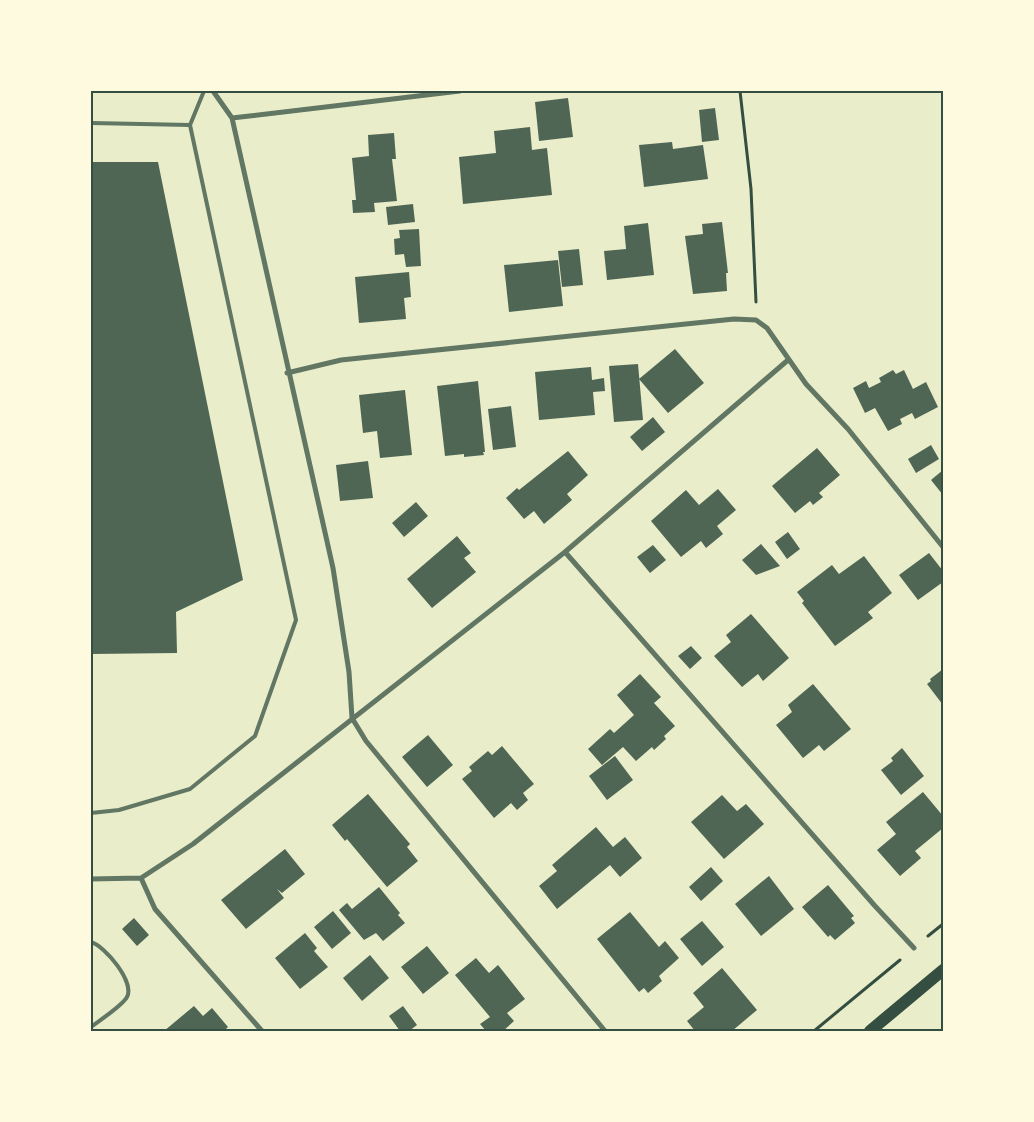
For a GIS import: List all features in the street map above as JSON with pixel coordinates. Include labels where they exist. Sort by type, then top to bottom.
[{"type":"main road","points":[[870,1031],[943,970]]},
{"type":"street","points":[[214,91],[232,118],[287,373],[332,568],[349,672],[352,718],[366,741],[605,1031]]},
{"type":"street","points":[[232,118],[460,91]]},
{"type":"street","points":[[287,373],[341,360],[734,319],[756,320],[767,328],[806,384],[848,429],[943,547]]},
{"type":"street","points":[[91,879],[141,878],[193,844],[565,552],[788,360]]},
{"type":"street","points":[[565,552],[874,906],[914,948]]},
{"type":"street","points":[[141,878],[155,909],[262,1031]]},
{"type":"lane","points":[[91,813],[119,810],[190,789],[255,736],[296,620],[190,125],[204,91]]},
{"type":"lane","points":[[91,123],[190,125]]},
{"type":"lane","points":[[91,942],[98,944],[120,969],[128,990],[126,998],[91,1027]]},
{"type":"path","points":[[740,91],[751,189],[756,320]]},
{"type":"path","points":[[814,1031],[943,924]]},
{"type":"building","points":[[568,98],[573,137],[539,141],[535,102]]},
{"type":"building","points":[[715,108],[719,140],[702,142],[699,110]]},
{"type":"building","points":[[530,127],[532,150],[547,148],[552,195],[463,204],[459,157],[496,153],[494,131]]},
{"type":"building","points":[[394,133],[396,159],[392,159],[397,201],[374,203],[375,212],[353,213],[352,200],[356,200],[352,158],[369,156],[368,135]]},
{"type":"building","points":[[672,142],[673,149],[703,145],[708,179],[644,187],[639,145]]},
{"type":"building","points":[[91,162],[158,162],[243,580],[176,612],[177,653],[91,654]]},
{"type":"building","points":[[413,204],[415,222],[388,225],[386,207]]},
{"type":"building","points":[[722,222],[728,273],[726,273],[727,291],[693,294],[685,236],[703,234],[702,224]]},
{"type":"building","points":[[648,223],[654,275],[607,280],[604,251],[626,249],[624,226]]},
{"type":"building","points":[[419,229],[421,266],[406,267],[404,254],[395,255],[394,239],[400,238],[399,230]]},
{"type":"building","points":[[579,249],[583,285],[562,287],[558,251]]},
{"type":"building","points":[[558,260],[563,306],[509,312],[504,265]]},
{"type":"building","points":[[409,272],[411,297],[404,298],[406,319],[359,323],[355,277]]},
{"type":"building","points":[[675,349],[704,383],[668,413],[639,379]]},
{"type":"building","points":[[638,364],[643,420],[614,422],[609,366]]},
{"type":"building","points":[[591,367],[592,380],[604,378],[605,391],[593,392],[595,415],[539,420],[535,372]]},
{"type":"building","points":[[893,370],[896,374],[904,370],[913,389],[926,382],[938,407],[915,419],[912,413],[900,419],[902,424],[888,431],[875,408],[865,413],[853,388],[866,381],[869,388],[881,382],[879,378]]},
{"type":"building","points":[[478,381],[484,455],[464,457],[464,454],[445,456],[437,386]]},
{"type":"building","points":[[405,390],[412,455],[380,458],[377,431],[363,433],[359,395]]},
{"type":"building","points":[[511,406],[516,447],[493,450],[488,409]]},
{"type":"building","points":[[653,417],[665,432],[642,451],[630,437]]},
{"type":"building","points":[[931,445],[939,459],[916,473],[908,459]]},
{"type":"building","points":[[817,448],[840,475],[819,493],[823,497],[813,505],[810,501],[795,513],[772,486]]},
{"type":"building","points":[[568,451],[588,475],[567,494],[572,500],[544,524],[534,511],[524,519],[506,498]]},
{"type":"building","points":[[368,461],[373,498],[340,501],[336,465]]},
{"type":"building","points":[[943,470],[943,495],[931,480]]},
{"type":"building","points":[[718,489],[736,510],[717,526],[723,534],[706,548],[701,541],[681,557],[651,521],[686,490],[699,505]]},
{"type":"building","points":[[416,502],[428,516],[404,537],[392,523]]},
{"type":"building","points":[[788,532],[800,549],[787,559],[775,542]]},
{"type":"building","points":[[457,536],[471,553],[464,558],[476,572],[432,608],[407,579]]},
{"type":"building","points":[[761,544],[780,566],[756,575],[742,560]]},
{"type":"building","points":[[653,545],[666,560],[650,573],[637,557]]},
{"type":"building","points":[[929,553],[943,571],[943,582],[918,600],[899,575]]},
{"type":"building","points":[[864,556],[892,593],[868,612],[873,618],[835,646],[802,603],[804,601],[797,592],[832,565],[839,574]]},
{"type":"building","points":[[751,614],[789,658],[763,681],[758,674],[742,687],[714,656],[731,642],[726,635]]},
{"type":"building","points":[[691,646],[702,658],[690,669],[678,656]]},
{"type":"building","points":[[943,669],[943,705],[927,684],[931,681],[930,679]]},
{"type":"building","points":[[640,674],[661,697],[654,703],[675,726],[664,736],[666,739],[654,750],[652,747],[636,761],[623,747],[602,765],[588,749],[610,729],[614,733],[634,715],[617,695]]},
{"type":"building","points":[[813,684],[851,729],[824,751],[819,745],[803,758],[776,725],[792,712],[788,705]]},
{"type":"building","points":[[428,735],[453,765],[427,787],[402,757]]},
{"type":"building","points":[[502,746],[534,784],[523,793],[528,800],[517,810],[511,803],[494,818],[462,779],[472,771],[469,767],[488,751],[492,755]]},
{"type":"building","points":[[902,748],[924,776],[901,795],[881,770],[893,761],[891,758]]},
{"type":"building","points":[[615,756],[633,780],[607,800],[589,776]]},
{"type":"building","points":[[923,792],[943,816],[943,828],[915,851],[921,858],[900,876],[877,850],[896,834],[886,822]]},
{"type":"building","points":[[368,794],[410,844],[407,847],[418,861],[387,887],[347,839],[345,841],[332,825]]},
{"type":"building","points":[[722,795],[737,811],[746,804],[764,824],[724,859],[691,822]]},
{"type":"building","points":[[596,827],[613,847],[625,837],[642,858],[620,877],[610,865],[557,909],[539,886],[557,871],[552,865]]},
{"type":"building","points":[[285,849],[305,874],[282,893],[277,889],[284,898],[246,929],[221,900]]},
{"type":"building","points":[[711,867],[723,881],[701,901],[689,887]]},
{"type":"building","points":[[769,876],[794,909],[761,936],[735,904]]},
{"type":"building","points":[[828,885],[854,916],[851,918],[855,923],[835,940],[830,935],[828,937],[802,907]]},
{"type":"building","points":[[379,887],[400,913],[398,915],[405,923],[383,941],[376,933],[364,940],[339,910],[347,903],[352,909]]},
{"type":"building","points":[[333,911],[351,933],[332,949],[314,927]]},
{"type":"building","points":[[630,912],[659,947],[665,941],[679,958],[659,976],[662,981],[648,993],[644,988],[639,992],[597,939]]},
{"type":"building","points":[[134,918],[149,935],[137,946],[122,929]]},
{"type":"building","points":[[702,921],[724,947],[702,966],[680,939]]},
{"type":"building","points":[[305,933],[317,948],[314,951],[328,967],[300,989],[275,958]]},
{"type":"building","points":[[427,946],[449,973],[423,994],[401,967]]},
{"type":"building","points":[[370,955],[389,978],[362,1001],[343,978]]},
{"type":"building","points":[[476,958],[489,973],[498,965],[525,999],[507,1013],[514,1021],[503,1031],[486,1031],[480,1024],[490,1017],[455,975]]},
{"type":"building","points":[[722,968],[757,1010],[732,1031],[695,1031],[687,1021],[704,1007],[693,993]]},
{"type":"building","points":[[194,1006],[203,1016],[212,1008],[228,1027],[224,1031],[164,1031]]},
{"type":"building","points":[[403,1006],[417,1025],[409,1031],[400,1031],[389,1016]]}]
